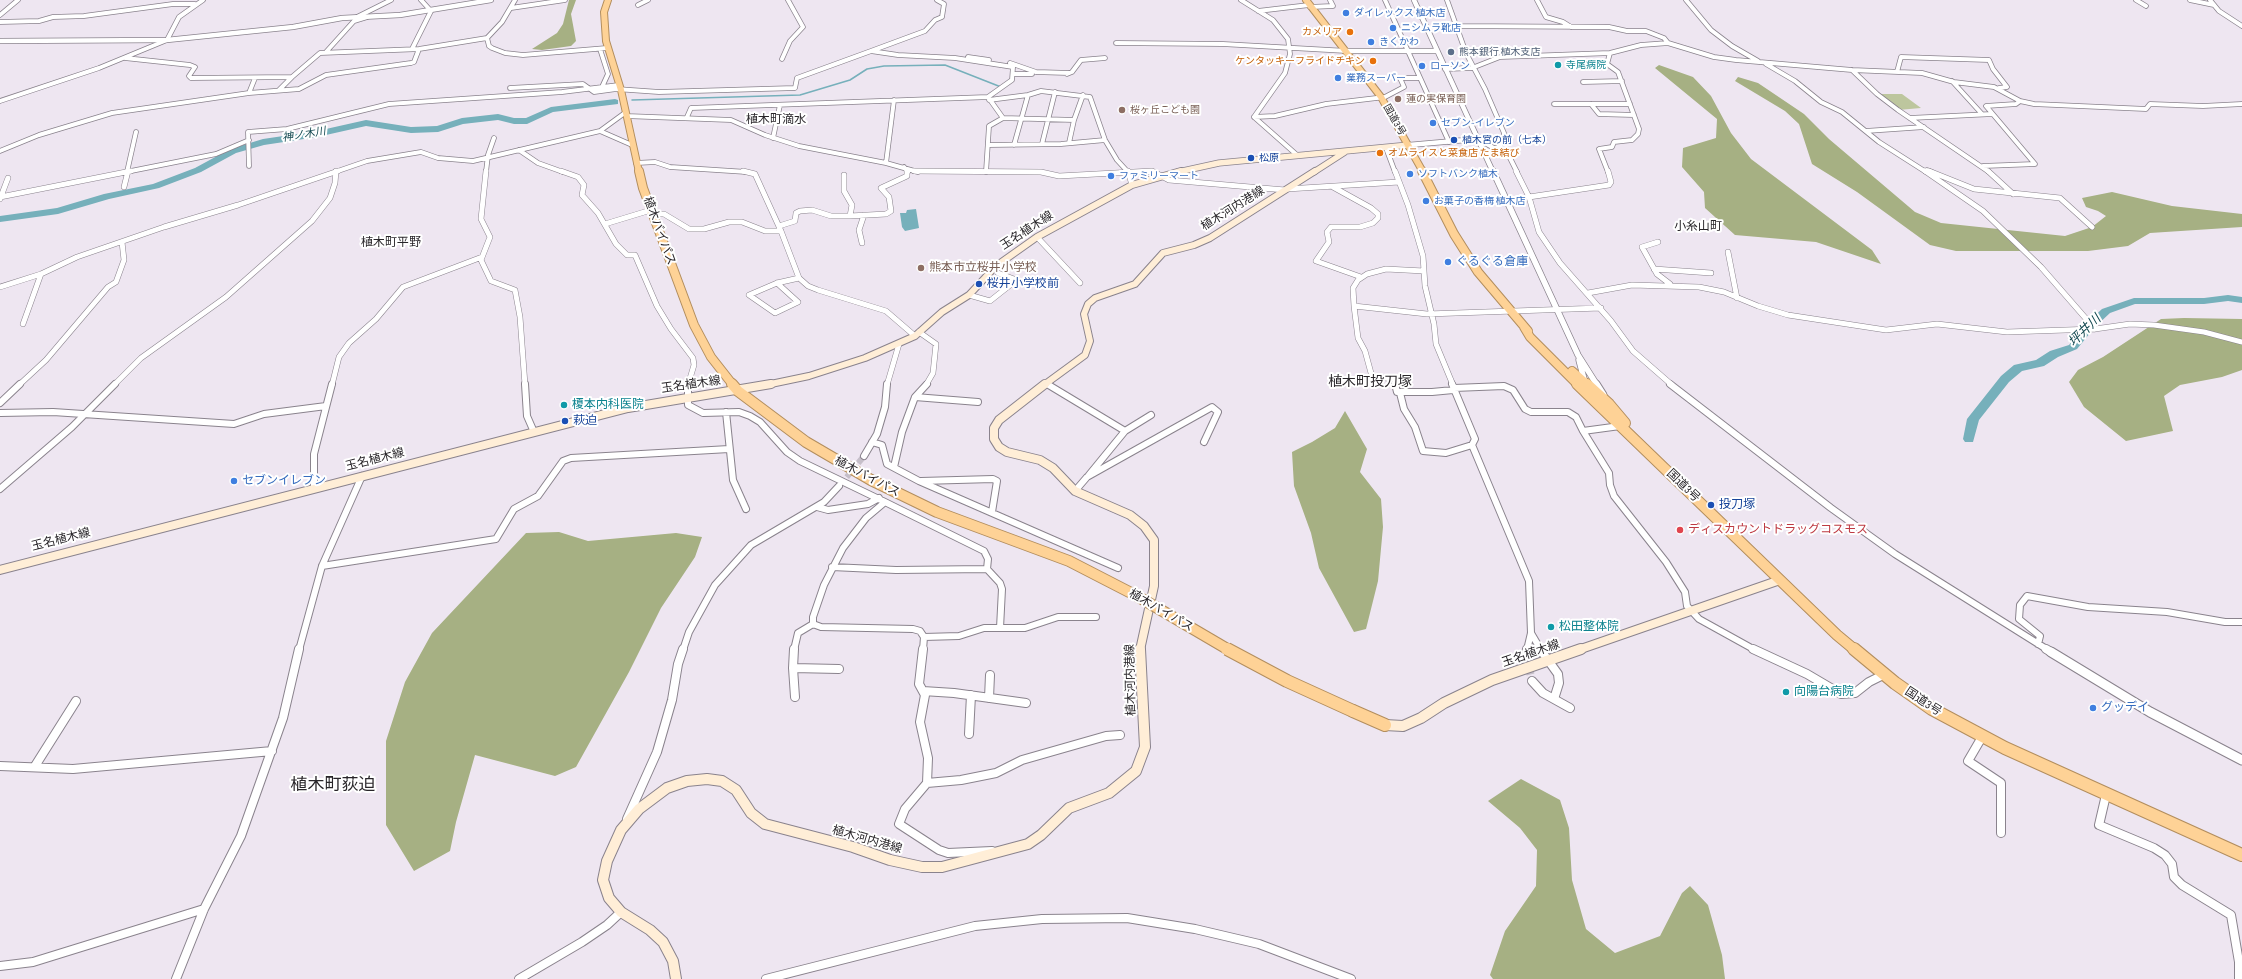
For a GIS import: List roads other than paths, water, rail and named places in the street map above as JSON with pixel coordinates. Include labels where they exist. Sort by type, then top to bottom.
[{"type":"highway","name":"植木バイパス","points":[[608,0],[604,12],[604,49],[620,87],[636,163],[652,212],[694,325],[711,357],[738,391],[806,442],[871,480],[937,512],[1069,561],[1137,596],[1220,645],[1287,681],[1385,725]]},
{"type":"highway","name":"国道3号","points":[[1310,4],[1381,97],[1409,145],[1454,234],[1478,272],[1524,327],[1609,404],[1662,465]]},
{"type":"highway","name":"国道3号","points":[[1524,327],[1530,337],[1591,398],[1837,635],[1883,675],[1932,709],[1982,737],[2242,855]]},
{"type":"main road","name":"植木河内港線","points":[[676,979],[673,961],[663,942],[650,930],[621,912],[609,898],[603,880],[607,861],[621,830],[639,809],[667,788],[687,781],[707,779],[722,781],[736,790],[751,813],[765,824],[854,848],[890,860],[922,867],[942,867],[1028,844],[1041,835],[1069,808],[1109,793],[1136,771],[1145,747],[1140,648],[1154,586],[1154,540],[1144,526],[1130,515],[1075,491],[1053,468],[1040,460],[1007,452],[1000,447],[994,439],[994,428],[999,420],[1085,355],[1089,349],[1090,341],[1084,314],[1088,304],[1095,298],[1135,284],[1163,253],[1194,245],[1210,238],[1345,152],[1409,145]]},
{"type":"main road","name":"玉名植木線","points":[[0,570],[628,408],[687,397],[738,391],[809,376],[899,344],[917,334],[942,312],[968,295],[996,266],[1037,236],[1132,185],[1160,176],[1219,163],[1345,152]]},
{"type":"main road","name":"玉名植木線","points":[[1385,725],[1403,726],[1421,718],[1444,703],[1492,680],[1780,580]]},
{"type":"street","points":[[0,15],[18,0]]},
{"type":"street","points":[[0,101],[125,58],[167,40],[179,17],[203,0]]},
{"type":"street","points":[[357,17],[391,0]]},
{"type":"street","points":[[421,0],[431,11]]},
{"type":"street","points":[[0,41],[167,40],[293,27],[357,17],[431,11],[491,0]]},
{"type":"street","points":[[279,90],[292,76],[320,53],[419,49],[487,38],[511,8],[515,0]]},
{"type":"street","points":[[511,8],[565,0]]},
{"type":"street","points":[[638,5],[648,0]]},
{"type":"street","points":[[782,60],[790,41],[803,27],[803,24],[788,0]]},
{"type":"street","points":[[800,77],[831,66],[845,59],[925,31],[934,20],[942,16],[944,4],[937,0]]},
{"type":"street","points":[[1241,0],[1280,27],[1288,40],[1290,49],[1285,73],[1254,117]]},
{"type":"street","points":[[1258,11],[1310,4],[1333,6],[1330,0]]},
{"type":"street","points":[[1385,0],[1388,3],[1420,78],[1450,142]]},
{"type":"street","points":[[1414,0],[1436,51],[1556,310],[1578,355],[1609,404]]},
{"type":"street","points":[[1448,0],[1455,26],[1472,68],[1485,89],[1506,138],[1497,148]]},
{"type":"street","points":[[1537,0],[1546,17],[1564,22],[1571,27]]},
{"type":"street","points":[[1686,0],[1716,34],[1732,46],[1795,81],[1821,102],[1842,112],[1879,142],[1924,170],[1990,217],[2041,267],[2096,329]]},
{"type":"street","points":[[2136,0],[2146,6]]},
{"type":"street","points":[[2190,0],[2214,5]]},
{"type":"street","points":[[2210,0],[2214,5],[2242,26]]},
{"type":"street","points":[[0,22],[39,21],[53,18],[197,4]]},
{"type":"street","points":[[412,49],[431,11]]},
{"type":"street","points":[[326,52],[342,31],[354,22],[367,17]]},
{"type":"street","points":[[1455,26],[1606,27],[1627,31],[1646,31],[1664,38],[1668,43]]},
{"type":"street","points":[[487,38],[489,46],[492,48],[513,54],[531,55],[604,49],[608,74],[602,86]]},
{"type":"street","points":[[1116,43],[1223,44],[1290,49],[1347,51],[1436,51]]},
{"type":"street","points":[[1445,69],[1472,68],[1500,57],[1610,53],[1637,45],[1668,43],[1722,58],[1852,70],[1926,74],[1952,82],[1999,88],[2007,87],[1993,69],[1989,60],[1901,57],[1898,72]]},
{"type":"street","points":[[877,48],[906,53],[982,58],[1011,63],[1020,68],[1036,72],[1069,73]]},
{"type":"street","points":[[0,151],[39,135],[112,113],[249,93],[304,88],[326,75],[411,63],[414,62],[419,49]]},
{"type":"street","points":[[871,51],[898,55],[955,58],[1010,65],[1013,67],[1012,80],[988,99]]},
{"type":"street","points":[[1529,197],[1610,185],[1611,182],[1604,158],[1599,149],[1612,147],[1612,142],[1627,141],[1636,137],[1639,129],[1618,72],[1607,64],[1610,53]]},
{"type":"street","points":[[125,58],[190,65],[195,67],[189,76],[191,78],[255,78],[292,76]]},
{"type":"street","points":[[1013,74],[1069,73],[1081,60],[1106,58]]},
{"type":"street","points":[[1852,70],[1878,94],[1910,118],[1983,166],[2013,194]]},
{"type":"street","points":[[794,94],[798,78],[800,77],[800,72]]},
{"type":"street","points":[[249,93],[255,78]]},
{"type":"street","points":[[1254,117],[1275,116],[1320,106],[1381,97],[1404,87],[1400,78],[1420,78]]},
{"type":"street","points":[[1583,82],[1622,81]]},
{"type":"street","points":[[1952,82],[1982,114]]},
{"type":"street","points":[[510,88],[583,84],[594,92],[620,87]]},
{"type":"street","points":[[249,166],[248,132],[287,129],[351,112],[389,104],[602,86],[659,92],[795,88]]},
{"type":"street","points":[[1999,88],[2020,101],[2034,104],[2146,109],[2150,104],[2208,106],[2242,104]]},
{"type":"street","points":[[687,117],[691,108],[894,100],[988,99],[1028,95],[1035,91],[1083,95],[1090,97],[1092,100],[1105,140],[1117,160],[1128,171],[1132,185]]},
{"type":"street","points":[[1042,144],[1055,92]]},
{"type":"street","points":[[1014,145],[1020,119],[1028,95]]},
{"type":"street","points":[[1069,143],[1074,120],[1083,95]]},
{"type":"street","points":[[988,99],[1003,118]]},
{"type":"street","points":[[886,163],[894,100]]},
{"type":"street","points":[[1983,166],[2035,164],[1987,109],[1988,105],[2016,104],[2020,101]]},
{"type":"street","points":[[1554,104],[1630,104]]},
{"type":"street","points":[[1591,104],[1599,114],[1634,115]]},
{"type":"street","points":[[773,138],[780,105]]},
{"type":"street","points":[[0,287],[41,274],[78,257],[122,242],[382,157],[421,152],[438,158],[473,161],[600,131],[626,114],[731,120],[773,138],[814,150],[886,163],[918,172],[1040,172],[1058,176],[1152,170],[1169,180],[1286,190],[1400,182]]},
{"type":"street","points":[[1910,118],[1992,114]]},
{"type":"street","points":[[1254,117],[1297,155]]},
{"type":"street","points":[[986,172],[990,126],[1003,118],[1074,120]]},
{"type":"street","points":[[1866,131],[1924,128]]},
{"type":"street","points":[[600,131],[632,145]]},
{"type":"street","points":[[124,187],[136,132]]},
{"type":"street","points":[[494,138],[488,158],[481,219],[490,237],[481,260],[491,281],[515,290],[520,317],[527,416],[534,432]]},
{"type":"street","points":[[1409,145],[1477,139],[1485,145],[1497,148],[1509,156],[1529,197],[1539,232],[1543,238],[1560,263],[1601,308],[1633,351],[1656,373],[1894,554],[2150,712],[2242,760]]},
{"type":"street","points":[[0,198],[216,154],[248,140]]},
{"type":"street","points":[[988,146],[1105,140]]},
{"type":"street","points":[[1386,148],[1400,182],[1417,232],[1423,256],[1425,286],[1432,314],[1436,344],[1476,439],[1472,445],[1446,453],[1423,451],[1415,427],[1404,409],[1400,394],[1397,392],[1394,379],[1375,377],[1371,373],[1365,351],[1358,338],[1354,306],[1353,288],[1361,277],[1380,270],[1424,272]]},
{"type":"street","points":[[519,150],[538,163],[578,177],[584,185],[582,195],[605,224],[616,244],[627,255],[635,255],[657,306],[671,329],[693,358],[694,365],[688,381],[687,397],[688,405],[693,410],[703,413],[739,412],[750,416],[760,422],[787,452],[800,461],[878,498],[984,552],[988,559],[987,569]]},
{"type":"street","points":[[636,163],[655,162],[670,167],[740,170],[755,174],[780,228],[799,278],[808,286],[818,290],[886,311],[917,334],[936,344],[932,373],[929,382],[915,397],[902,432],[894,468]]},
{"type":"street","points":[[605,224],[652,212],[664,214],[689,229],[704,229],[729,222],[742,222],[765,231],[780,228],[795,221],[796,213],[800,210],[812,210],[831,216],[886,214],[891,211],[889,197],[881,188],[907,176],[908,172],[904,167]]},
{"type":"street","points":[[1924,170],[1954,180],[1974,189],[2060,198],[2092,227]]},
{"type":"street","points":[[0,489],[83,415],[141,358],[226,297],[312,221],[330,198],[335,183],[336,171]]},
{"type":"street","points":[[844,175],[844,191],[852,205],[850,216]]},
{"type":"street","points":[[0,198],[8,178]]},
{"type":"street","points":[[1333,187],[1371,208],[1378,214],[1378,218],[1373,223],[1360,227],[1332,227],[1327,232],[1329,242],[1316,261],[1361,277]]},
{"type":"street","points":[[862,243],[859,230],[864,215]]},
{"type":"street","points":[[1037,236],[1080,283]]},
{"type":"street","points":[[0,403],[46,360],[108,287],[116,282],[124,260],[122,242]]},
{"type":"street","points":[[1658,242],[1642,247],[1654,269],[1670,284]]},
{"type":"street","points":[[1728,252],[1738,298]]},
{"type":"street","points":[[314,488],[314,454],[339,357],[349,343],[376,320],[403,287],[482,257]]},
{"type":"street","points":[[1654,269],[1711,273]]},
{"type":"street","points":[[968,295],[990,301],[1015,280],[998,273]]},
{"type":"street","points":[[23,324],[41,274]]},
{"type":"street","points":[[777,283],[798,302],[775,313],[749,295],[777,283],[799,278]]},
{"type":"street","points":[[1588,293],[1632,285],[1670,284],[1699,287],[1738,298],[1788,315],[1861,328],[1886,330],[1950,324],[2007,332],[2096,329],[2130,324],[2154,325],[2204,332],[2242,342]]},
{"type":"street","points":[[1354,306],[1432,314],[1601,308]]},
{"type":"street","points":[[864,456],[877,434],[885,407],[887,380],[899,344]]},
{"type":"street","points":[[1578,355],[1591,398]]},
{"type":"street","points":[[1047,384],[1124,431]]},
{"type":"street","points":[[1400,394],[1439,392],[1453,390],[1454,388],[1509,387],[1515,393],[1525,409],[1530,412],[1568,412],[1576,417],[1609,473],[1610,485],[1614,496],[1666,562],[1685,592],[1687,606],[1691,611],[1708,625],[1769,658],[1807,674],[1841,694],[1855,693],[1869,682],[1883,675]]},
{"type":"street","points":[[915,397],[978,402]]},
{"type":"street","points":[[0,413],[32,412],[234,424],[264,414],[326,406]]},
{"type":"street","points":[[1087,478],[1212,408],[1218,412],[1204,442]]},
{"type":"street","points":[[726,412],[733,480],[746,509]]},
{"type":"street","points":[[1075,491],[1124,431],[1151,415]]},
{"type":"street","points":[[1583,431],[1620,426]]},
{"type":"street","points":[[872,442],[882,445],[887,464],[919,481],[1054,540],[1056,543],[1118,568]]},
{"type":"street","points":[[1472,445],[1530,581],[1531,633],[1526,655]]},
{"type":"street","points":[[322,566],[496,539],[514,510],[538,496],[563,461],[567,459],[623,454],[729,450]]},
{"type":"street","points":[[176,979],[204,909],[241,836],[283,718],[307,616],[322,566],[362,476]]},
{"type":"street","points":[[919,481],[993,479],[997,481],[992,512]]},
{"type":"street","points":[[621,830],[657,752],[672,700],[678,664],[689,632],[715,585],[751,545],[817,507],[839,486]]},
{"type":"street","points":[[817,507],[828,510],[868,504],[878,498]]},
{"type":"street","points":[[795,697],[792,668],[795,640],[798,633],[813,624],[817,604],[832,567],[856,529],[886,502]]},
{"type":"street","points":[[832,567],[896,570],[987,569],[1000,583],[1000,628]]},
{"type":"street","points":[[2038,644],[2040,636],[2019,619],[2020,605],[2027,596],[2088,607],[2167,612],[2225,622],[2242,622]]},
{"type":"street","points":[[924,637],[959,636],[984,628],[1025,628],[1058,617],[1096,617]]},
{"type":"street","points":[[813,624],[821,627],[847,629],[914,629],[920,631],[924,637],[919,684],[925,695],[920,722],[928,758],[927,783],[902,814],[898,824],[901,828],[948,853],[983,850],[1002,851]]},
{"type":"street","points":[[1531,633],[1538,646],[1550,660],[1558,674],[1559,683],[1554,700]]},
{"type":"street","points":[[792,668],[839,669]]},
{"type":"street","points":[[989,698],[990,675]]},
{"type":"street","points":[[1532,682],[1542,693],[1570,708]]},
{"type":"street","points":[[923,691],[971,695],[1026,703]]},
{"type":"street","points":[[969,734],[971,695]]},
{"type":"street","points":[[34,766],[76,701]]},
{"type":"street","points":[[927,783],[961,780],[996,773],[1022,760],[1106,736],[1120,735]]},
{"type":"street","points":[[1982,737],[1968,761],[2001,783],[2001,832]]},
{"type":"street","points":[[0,766],[34,766],[73,769],[272,751]]},
{"type":"street","points":[[2106,794],[2099,825],[2154,848],[2165,855],[2172,864],[2174,877],[2182,885],[2231,915],[2239,962],[2239,979]]},
{"type":"street","points":[[0,966],[33,962],[204,909]]},
{"type":"street","points":[[519,979],[588,938],[607,925],[621,912]]},
{"type":"street","points":[[766,979],[975,926],[1042,919],[1119,918],[1195,929],[1260,944],[1350,979]]},
{"type":"water","points":[[916,209],[919,228],[905,231],[902,227],[900,213],[906,213],[907,210]]},
{"type":"waterway","points":[[632,100],[800,95],[850,80],[867,69],[884,66],[945,65],[1001,87]]},
{"type":"waterway","name":"神ノ木川","points":[[0,219],[58,211],[107,196],[156,186],[198,170],[233,151],[263,142],[317,134],[366,123],[376,123],[411,130],[438,129],[462,121],[498,117],[514,121],[527,121],[551,110],[615,102]]},
{"type":"waterway","name":"坪井川","points":[[1969,439],[1973,419],[2005,379],[2018,368],[2040,363],[2054,354],[2073,347],[2091,325],[2106,311],[2134,301],[2204,301],[2228,298],[2242,300]]},
{"type":"tunnel","points":[[841,484],[864,456]]},
{"type":"tunnel","points":[[1526,655],[1532,681]]},
{"type":"place","name":"ダイレックス 植木店","points":[[1346,13]]},
{"type":"place","name":"ニシムラ靴店","points":[[1393,28]]},
{"type":"place","name":"カメリア","points":[[1350,32]]},
{"type":"place","name":"きくかわ","points":[[1371,42]]},
{"type":"place","name":"熊本銀行 植木支店","points":[[1451,52]]},
{"type":"place","name":"ケンタッキーフライドチキン","points":[[1373,61]]},
{"type":"place","name":"寺尾病院","points":[[1558,65]]},
{"type":"place","name":"ローソン","points":[[1422,66]]},
{"type":"place","name":"業務スーパー","points":[[1338,78]]},
{"type":"place","name":"蓮の実保育園","points":[[1398,99]]},
{"type":"place","name":"桜ヶ丘こども園","points":[[1122,110]]},
{"type":"place","name":"セブン-イレブン","points":[[1433,123]]},
{"type":"place","name":"植木宮の前（七本）","points":[[1454,140]]},
{"type":"place","name":"オムライスと菜食店 たま結び","points":[[1380,153]]},
{"type":"place","name":"松原","points":[[1251,158]]},
{"type":"place","name":"ソフトバンク植木","points":[[1410,174]]},
{"type":"place","name":"ファミリーマート","points":[[1111,176]]},
{"type":"place","name":"お菓子の香梅 植木店","points":[[1426,201]]},
{"type":"place","name":"ぐるぐる倉庫","points":[[1448,262]]},
{"type":"place","name":"熊本市立桜井小学校","points":[[921,268]]},
{"type":"place","name":"桜井小学校前","points":[[979,284]]},
{"type":"place","name":"榎本内科医院","points":[[564,405]]},
{"type":"place","name":"萩迫","points":[[565,421]]},
{"type":"place","name":"セブンイレブン","points":[[234,481]]},
{"type":"place","name":"投刀塚","points":[[1711,505]]},
{"type":"place","name":"ディスカウントドラッグコスモス","points":[[1680,530]]},
{"type":"place","name":"松田整体院","points":[[1551,627]]},
{"type":"place","name":"向陽台病院","points":[[1786,692]]},
{"type":"place","name":"グッデイ","points":[[2093,708]]},
{"type":"district","name":"植木町滴水","points":[[776,120]]},
{"type":"district","name":"小糸山町","points":[[1698,227]]},
{"type":"district","name":"植木町平野","points":[[391,243]]},
{"type":"district","name":"植木町投刀塚","points":[[1370,382]]},
{"type":"district","name":"植木町荻迫","points":[[333,786]]}]
